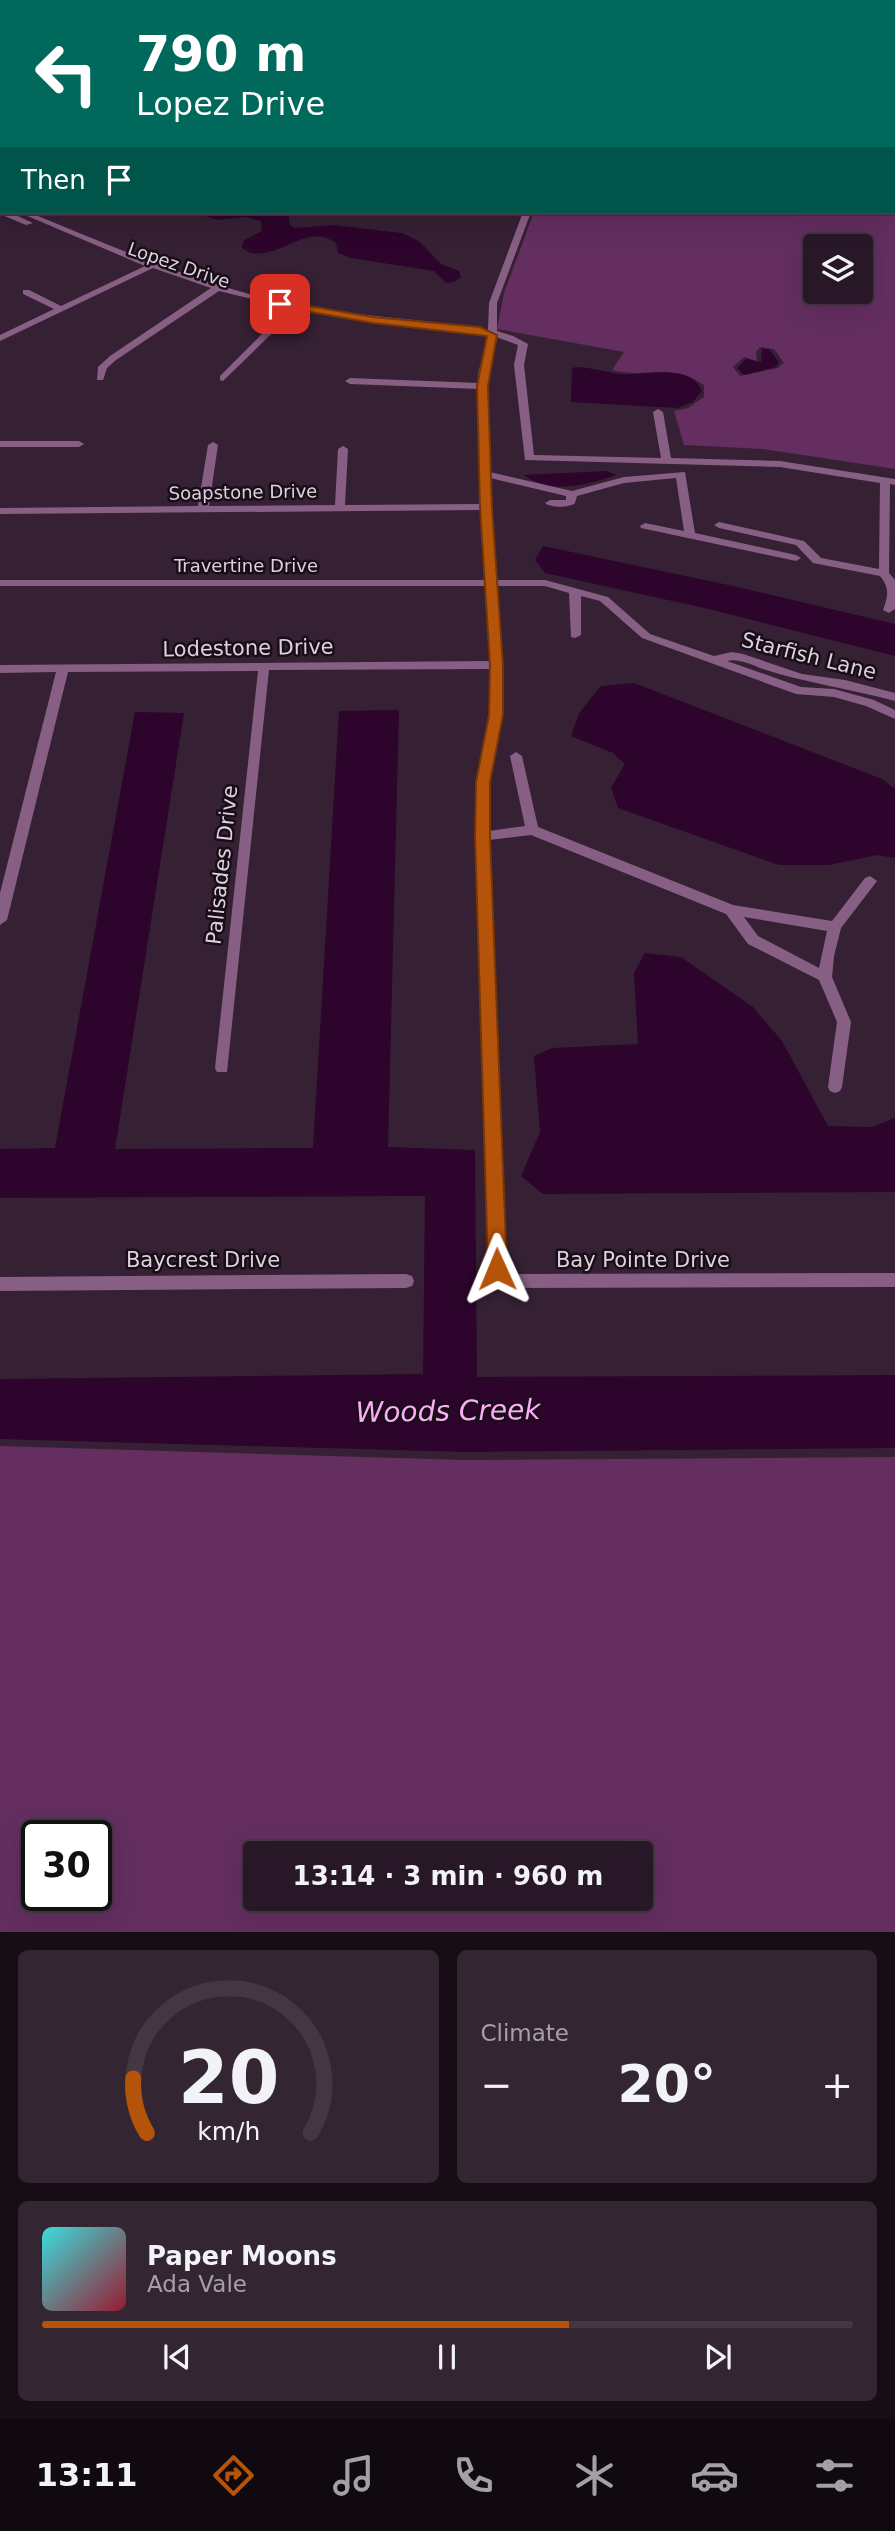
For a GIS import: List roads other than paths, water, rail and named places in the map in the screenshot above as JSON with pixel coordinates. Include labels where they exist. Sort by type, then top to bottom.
[{"type":"street","name":"Lopez Drive","points":[[9,214],[213,291],[291,310],[395,329],[483,338],[492,335]]},
{"type":"street","name":"Lopez Drive","points":[[26,214],[147,268]]},
{"type":"street","name":"Bay Pointe Drive","points":[[526,214],[493,303],[492,335],[483,386],[486,507],[496,665],[496,715],[483,782],[482,836],[497,1269],[509,1281],[895,1280]]},
{"type":"street","points":[[0,338],[147,268]]},
{"type":"street","points":[[100,378],[107,363],[213,291]]},
{"type":"street","points":[[26,292],[61,309]]},
{"type":"street","points":[[223,378],[291,310]]},
{"type":"street","points":[[492,335],[513,338],[523,344],[519,365],[529,458],[780,464],[890,481],[884,573]]},
{"type":"street","points":[[350,381],[483,386]]},
{"type":"street","points":[[658,412],[666,460]]},
{"type":"street","points":[[0,444],[79,444]]},
{"type":"street","points":[[203,510],[213,445]]},
{"type":"street","points":[[340,508],[343,449]]},
{"type":"street","points":[[486,474],[572,494],[624,480],[681,474],[690,533]]},
{"type":"street","points":[[550,502],[570,503],[572,494]]},
{"type":"street","name":"Soapstone Drive","points":[[0,511],[486,507]]},
{"type":"street","points":[[719,525],[800,543],[817,561],[884,573],[892,583],[894,593],[888,610]]},
{"type":"street","points":[[645,526],[690,533],[796,558]]},
{"type":"street","name":"Travertine Drive","points":[[0,583],[545,583],[604,599],[646,636],[800,691],[834,693],[870,703],[895,715]]},
{"type":"street","points":[[575,635],[576,593]]},
{"type":"street","name":"Starfish Lane","points":[[714,660],[732,656],[743,658],[800,677],[845,684],[895,697]]},
{"type":"street","name":"Lodestone Drive","points":[[0,669],[496,665]]},
{"type":"street","name":"Palisades Drive","points":[[222,1068],[264,667]]},
{"type":"street","points":[[0,920],[63,669]]},
{"type":"street","points":[[516,756],[532,830]]},
{"type":"street","points":[[482,836],[532,830],[731,910],[835,927]]},
{"type":"street","points":[[835,1087],[844,1023],[825,976],[835,927],[870,881]]},
{"type":"street","points":[[731,910],[753,940],[825,976]]},
{"type":"street","name":"Baycrest Drive","points":[[0,1284],[406,1281]]},
{"type":"water","points":[[200,214],[288,214],[290,225],[295,228],[333,225],[402,233],[419,241],[441,264],[459,271],[461,277],[446,283],[434,271],[351,258],[338,253],[336,243],[325,238],[304,239],[272,251],[250,253],[242,248],[243,241],[262,231],[261,221],[245,217],[217,220]]},
{"type":"water","points":[[762,348],[770,350],[779,362],[776,367],[744,375],[737,368],[746,359],[761,362]]},
{"type":"water","points":[[575,367],[619,374],[677,373],[696,382],[702,391],[693,402],[677,408],[571,402],[572,369]]},
{"type":"water","points":[[607,471],[616,475],[569,486],[545,485],[524,475]]},
{"type":"water","points":[[543,546],[895,624],[895,656],[709,609],[545,573],[535,560]]},
{"type":"water","points":[[634,683],[882,779],[895,789],[895,858],[877,855],[829,865],[779,865],[618,808],[611,788],[625,764],[613,753],[571,736],[579,713],[601,686]]},
{"type":"water","name":"Woods Creek","points":[[399,710],[388,1147],[475,1150],[477,1377],[895,1375],[895,1448],[464,1452],[0,1439],[0,1379],[423,1374],[425,1196],[0,1198],[0,1149],[55,1148],[135,712],[184,713],[115,1149],[313,1148],[339,711]]},
{"type":"water","points":[[645,953],[681,957],[753,1007],[782,1041],[828,1126],[872,1127],[895,1118],[895,1192],[543,1194],[521,1176],[540,1132],[534,1056],[552,1048],[638,1044],[634,973]]}]
